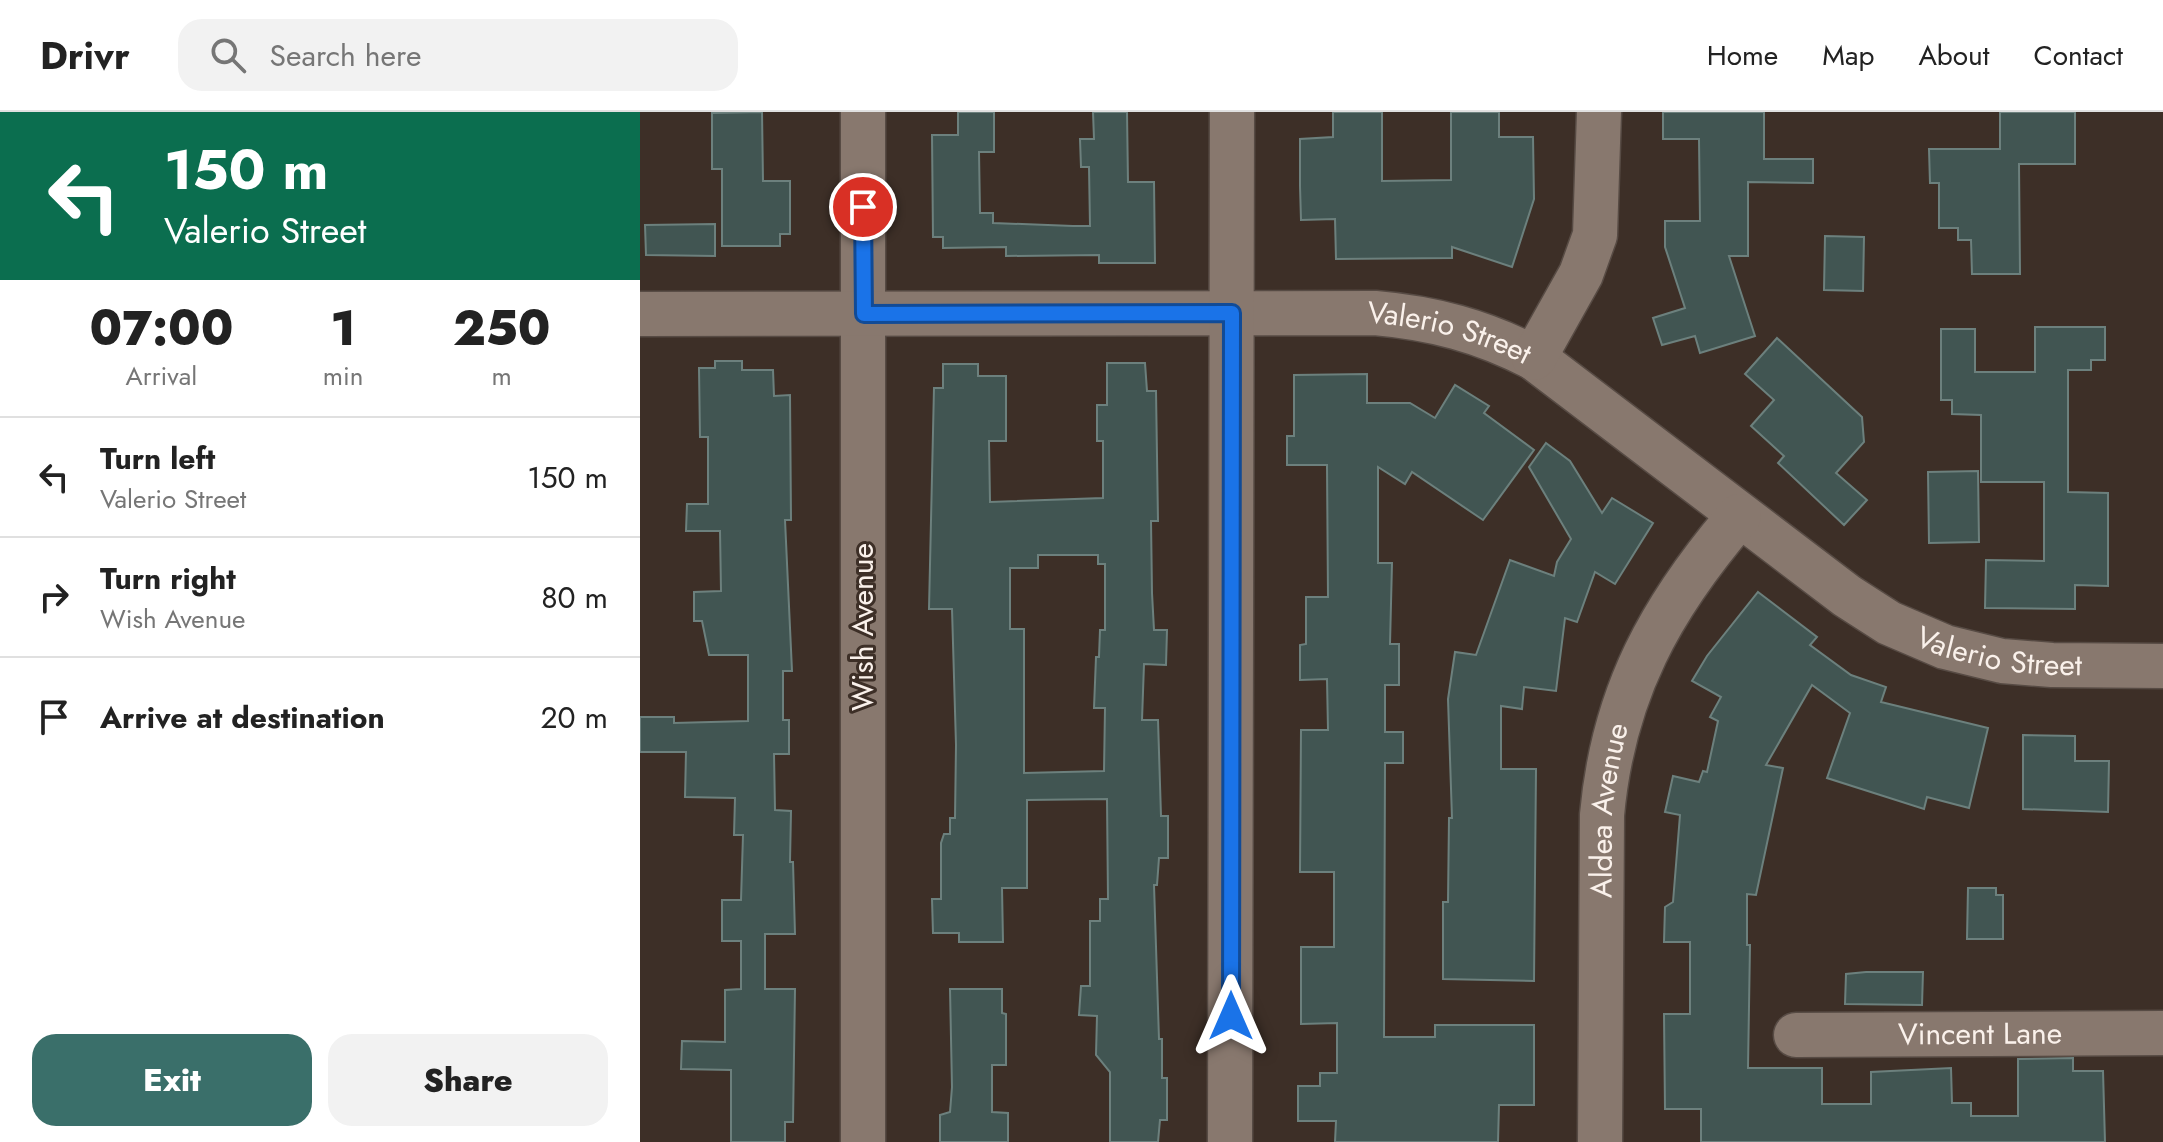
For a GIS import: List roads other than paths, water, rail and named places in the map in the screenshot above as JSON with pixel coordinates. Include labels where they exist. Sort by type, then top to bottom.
[{"type":"street","name":"Wish Avenue","points":[[863,112],[863,1142]]},
{"type":"street","points":[[1230,1142],[1232,112]]},
{"type":"street","points":[[1534,358],[1581,274],[1595,235],[1599,112]]},
{"type":"street","name":"Valerio Street","points":[[640,314],[1375,313],[1411,316],[1471,330],[1534,358],[1847,596],[1917,637],[1974,654],[2027,664],[2163,666]]},
{"type":"street","name":"Aldea Avenue","points":[[1600,1142],[1602,815],[1612,749],[1640,659],[1678,592],[1739,516]]},
{"type":"street","name":"Vincent Lane","points":[[1796,1035],[2163,1033]]}]
